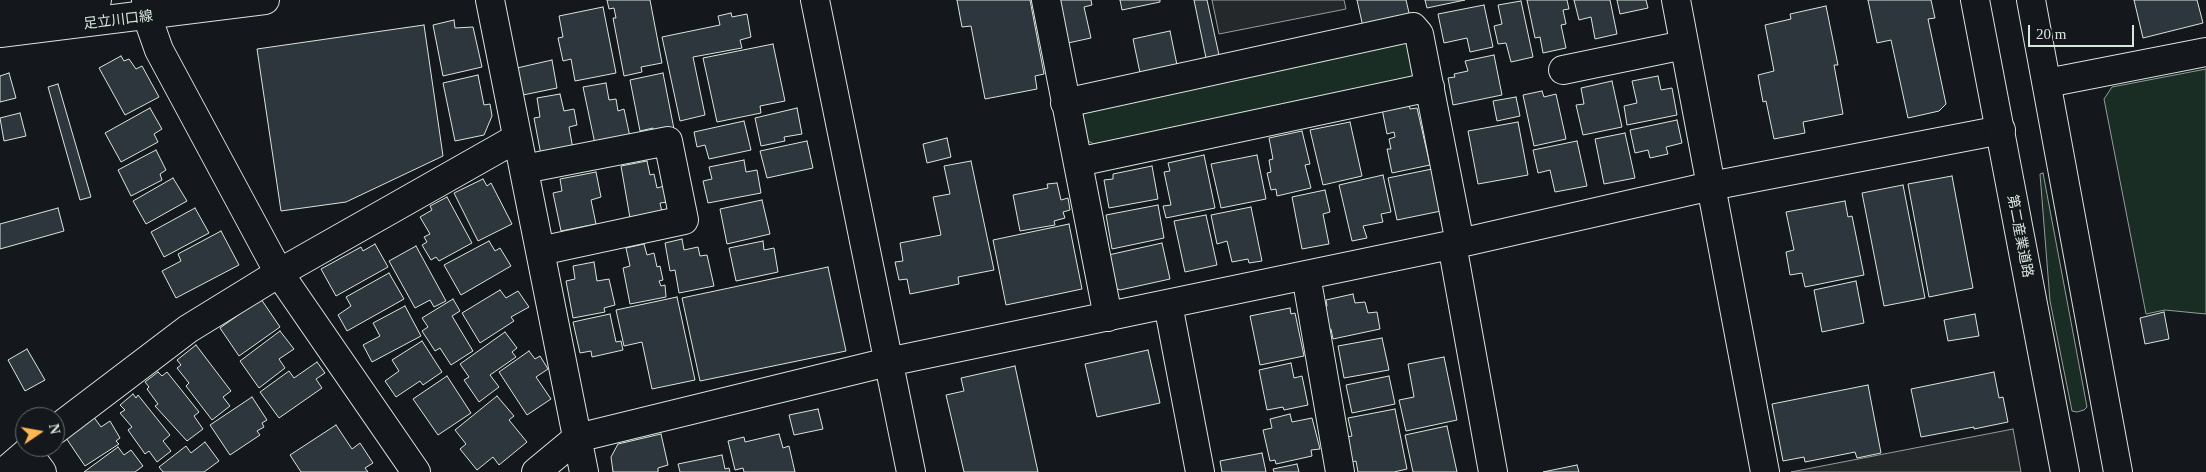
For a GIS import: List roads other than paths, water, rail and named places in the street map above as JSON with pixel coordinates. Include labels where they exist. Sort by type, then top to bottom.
[{"type":"main road","points":[[0,13],[98,0]]},
{"type":"main road","name":"足立川口線","points":[[0,33],[147,8],[265,0]]},
{"type":"main road","points":[[490,0],[584,472]]},
{"type":"main road","points":[[815,0],[911,472]]},
{"type":"main road","points":[[1046,0],[1108,316]]},
{"type":"main road","points":[[1676,0],[1765,472]]},
{"type":"main road","name":"第二産業道路","points":[[1976,0],[2065,472]]},
{"type":"main road","points":[[2031,0],[2118,472]]},
{"type":"main road","points":[[147,8],[159,50],[279,273],[416,472]]},
{"type":"main road","points":[[1066,103],[1413,27],[1419,34],[1430,87],[1493,472]]},
{"type":"main road","points":[[1563,70],[1684,44]]},
{"type":"main road","points":[[2047,83],[2206,52]]},
{"type":"main road","points":[[1078,162],[1430,87]]},
{"type":"main road","points":[[536,472],[578,438],[888,362],[1456,244],[1711,186],[2001,130]]},
{"type":"main road","points":[[65,422],[188,329],[279,273],[517,138]]},
{"type":"main road","points":[[524,169],[668,140],[684,220],[540,251]]},
{"type":"main road","points":[[1306,275],[1340,472]]},
{"type":"main road","points":[[1168,304],[1200,472]]},
{"type":"main road","points":[[4,472],[34,457]]}]
